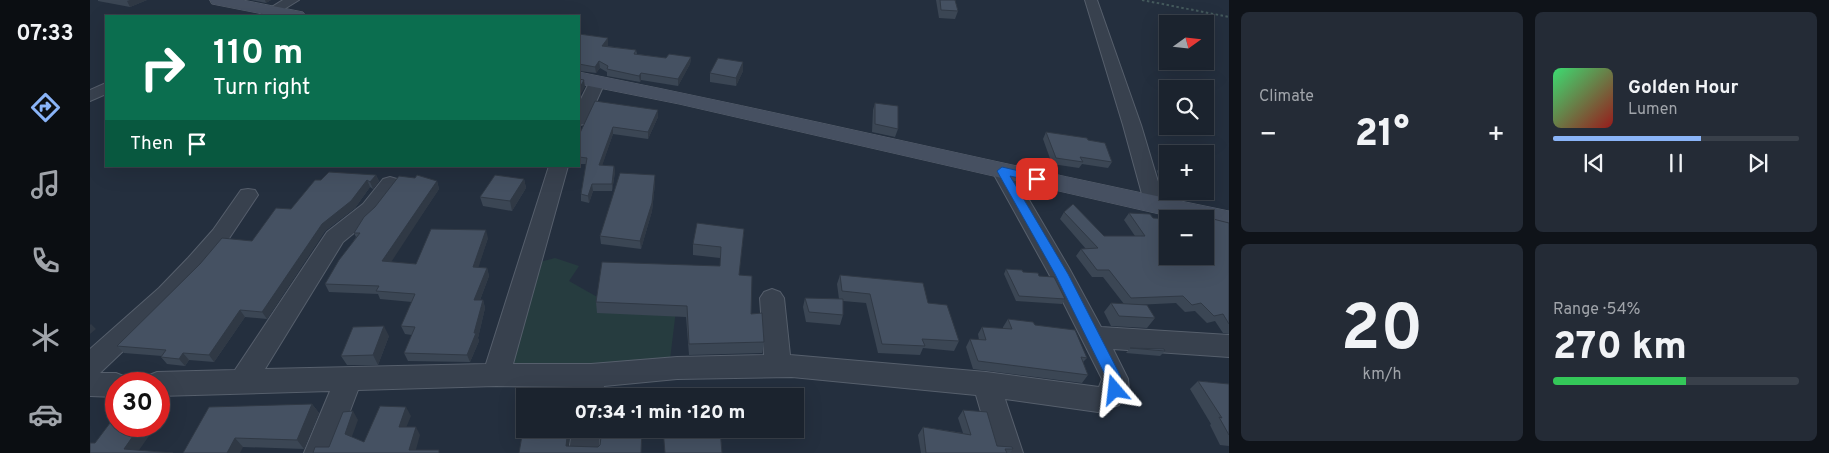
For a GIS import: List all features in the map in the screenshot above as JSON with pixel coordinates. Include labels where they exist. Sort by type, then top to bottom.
[{"type":"main road","points":[[218,0],[268,14],[282,15]]},
{"type":"main road","points":[[588,80],[679,98],[1229,220]]},
{"type":"street","points":[[268,14],[293,0]]},
{"type":"street","points":[[1091,0],[1132,125],[1155,204]]},
{"type":"street","points":[[580,116],[588,80]]},
{"type":"street","points":[[90,96],[105,88]]},
{"type":"street","points":[[496,375],[559,167]]},
{"type":"street","points":[[170,383],[243,380],[496,375],[590,386],[677,368],[792,366],[986,384],[1098,400],[1109,396],[1115,390],[1114,379],[1061,274],[1002,171]]},
{"type":"street","points":[[243,380],[335,237],[370,209],[390,183]]},
{"type":"street","points":[[97,382],[143,317],[193,268],[211,247],[248,195]]},
{"type":"street","points":[[772,298],[778,366]]},
{"type":"street","points":[[1093,337],[1229,346]]},
{"type":"street","points":[[319,453],[349,378]]},
{"type":"street","points":[[986,384],[1008,453]]},
{"type":"street","points":[[584,453],[585,438]]},
{"type":"path","points":[[1142,0],[1229,17]]},
{"type":"green space","points":[[555,258],[579,266],[569,281],[599,298],[676,310],[669,368],[512,376],[508,360],[536,263]]},
{"type":"building","points":[[940,0],[955,0],[958,11],[941,10]]},
{"type":"building","points":[[580,34],[608,38],[602,46],[636,50],[634,54],[666,58],[669,54],[691,57],[678,79],[641,73],[639,76],[607,69],[608,66],[599,61],[595,67],[580,64]]},
{"type":"building","points":[[718,58],[743,62],[736,78],[710,73]]},
{"type":"building","points":[[580,79],[584,80],[580,87]]},
{"type":"building","points":[[595,101],[658,110],[648,132],[613,127],[599,165],[614,166],[612,184],[592,184],[588,196],[581,194],[587,158],[580,157],[580,133]]},
{"type":"building","points":[[875,103],[898,106],[898,129],[875,124]]},
{"type":"building","points":[[1046,132],[1087,138],[1088,140],[1105,143],[1112,162],[1080,157],[1083,162],[1056,158]]},
{"type":"building","points":[[329,172],[376,175],[370,182],[367,180],[351,201],[322,224],[262,312],[240,310],[209,355],[183,353],[179,359],[161,357],[166,350],[117,346],[200,264],[222,238],[252,241],[276,208],[291,209],[315,180],[321,180]]},
{"type":"building","points":[[620,173],[655,175],[652,203],[640,241],[600,236]]},
{"type":"building","points":[[417,175],[437,181],[382,261],[416,264],[431,229],[486,230],[473,267],[487,268],[474,300],[483,300],[474,333],[476,333],[467,355],[404,353],[415,327],[401,326],[415,294],[376,291],[379,286],[325,284],[339,260],[360,233],[354,233],[364,217],[375,207],[399,176],[415,178]]},
{"type":"building","points":[[495,175],[524,179],[510,201],[480,197]]},
{"type":"building","points":[[1073,204],[1104,236],[1145,236],[1129,213],[1150,214],[1153,218],[1159,218],[1159,265],[1214,265],[1214,219],[1229,223],[1229,324],[1223,314],[1214,316],[1201,303],[1192,305],[1183,296],[1131,298],[1109,270],[1097,270],[1081,249],[1098,248],[1064,212]]},
{"type":"building","points":[[697,223],[744,229],[739,275],[752,276],[751,314],[762,313],[764,342],[689,344],[687,306],[596,302],[602,262],[720,266],[721,247],[693,244]]},
{"type":"building","points":[[1006,269],[1022,270],[1023,272],[1038,273],[1039,276],[1054,277],[1065,299],[1019,296]]},
{"type":"building","points":[[840,275],[923,283],[928,303],[947,305],[959,341],[922,339],[925,346],[882,344],[870,294],[842,291]]},
{"type":"building","points":[[805,298],[843,299],[843,315],[809,312]]},
{"type":"building","points":[[1111,303],[1147,305],[1155,318],[1119,316]]},
{"type":"building","points":[[1008,319],[1033,322],[1035,325],[1075,330],[1087,358],[1081,357],[1088,375],[978,361],[970,339],[986,340],[982,327],[1012,329]]},
{"type":"building","points":[[384,326],[373,355],[341,356],[353,327]]},
{"type":"building","points":[[1130,348],[1164,349],[1165,351]]},
{"type":"building","points":[[1198,381],[1229,384],[1229,435],[1219,417],[1222,418]]},
{"type":"building","points":[[312,404],[297,440],[235,438],[227,453],[183,453],[209,407]]},
{"type":"building","points":[[380,406],[406,407],[399,427],[416,427],[409,450],[439,450],[439,453],[313,453],[315,447],[329,447],[343,412],[353,411],[345,434],[364,442]]},
{"type":"building","points":[[963,410],[987,412],[997,446],[1012,447],[1013,449],[1005,449],[1007,453],[926,453],[923,427],[971,435]]},
{"type":"building","points":[[105,430],[105,437],[132,437],[124,449],[173,453],[90,453],[90,443],[95,443]]},
{"type":"building","points":[[522,438],[567,438],[566,446],[598,447],[601,438],[642,438],[641,453],[519,453]]},
{"type":"building","points":[[664,438],[721,438],[722,453],[665,453]]},
{"type":"route","points":[[1037,179],[1002,171],[1061,274],[1114,379],[1115,390]]}]
